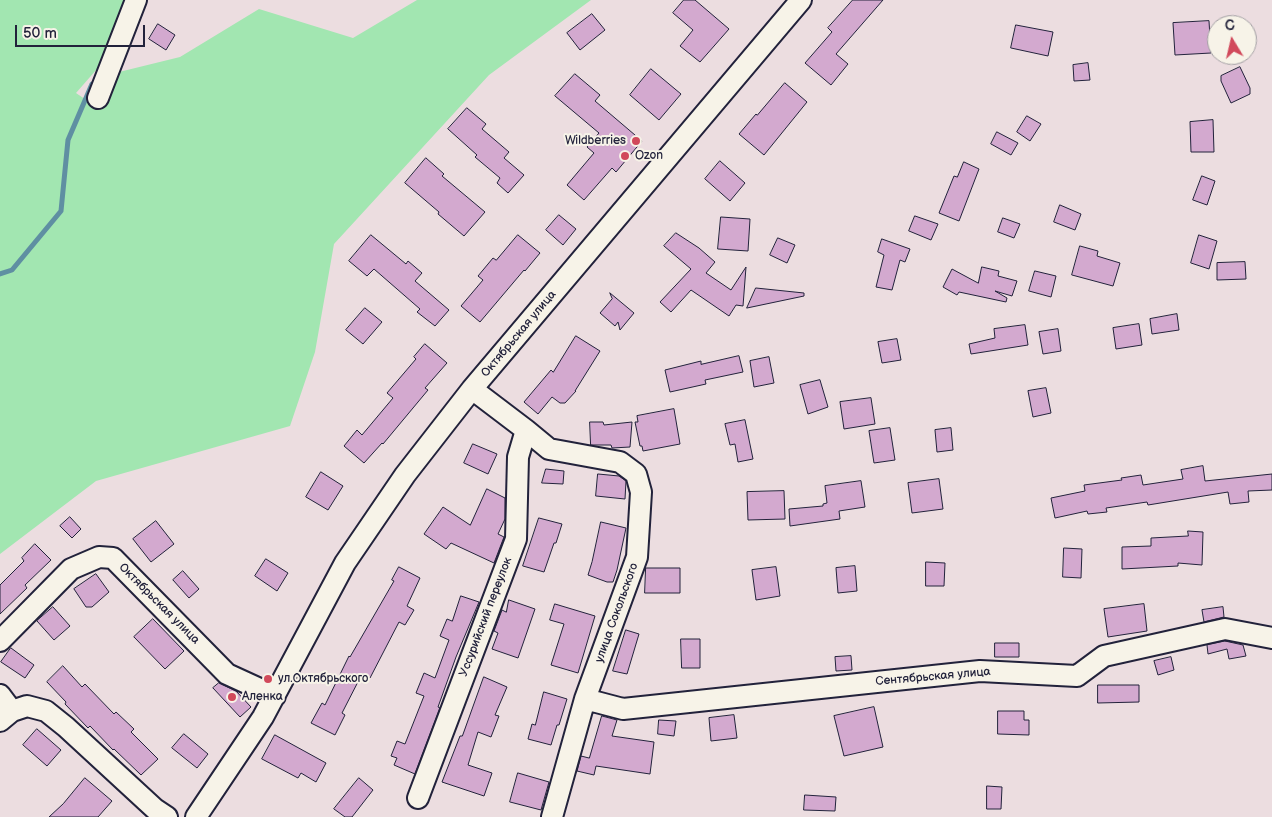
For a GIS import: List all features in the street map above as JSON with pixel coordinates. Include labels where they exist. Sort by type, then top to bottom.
[{"type":"street","points":[[98,98],[136,0]]},
{"type":"street","name":"Октябрьская улица","points":[[196,817],[263,717],[345,563],[405,475],[472,389],[801,0]]},
{"type":"street","name":"улица Сокольского","points":[[472,389],[549,449],[620,462],[636,474],[641,492],[637,557],[585,699],[552,817]]},
{"type":"street","name":"Уссурийский переулок","points":[[418,798],[516,539],[518,457],[526,430]]},
{"type":"street","name":"Октябрьская улица","points":[[0,641],[71,569],[99,557],[113,558],[227,674],[275,696]]},
{"type":"street","name":"Сентябрьская улица","points":[[585,699],[624,709],[980,671],[1077,676],[1104,656],[1225,629],[1272,638]]},
{"type":"street","points":[[0,694],[6,716],[27,706],[46,711],[155,809],[167,817]]},
{"type":"green space","points":[[0,0],[127,0],[97,69],[76,93],[98,108],[119,72],[180,57],[259,9],[353,38],[417,0],[591,0],[489,75],[334,244],[315,352],[290,426],[96,481],[0,554]]},
{"type":"building","points":[[684,0],[695,0],[729,29],[700,62],[680,46],[693,30],[673,13]]},
{"type":"building","points":[[853,0],[883,0],[836,54],[848,64],[831,85],[805,63],[832,32],[828,28]]},
{"type":"building","points":[[592,14],[605,30],[580,50],[567,33]]},
{"type":"building","points":[[1207,21],[1207,53],[1175,55],[1173,23]]},
{"type":"building","points":[[158,24],[175,35],[166,50],[149,39]]},
{"type":"building","points":[[1016,25],[1053,32],[1048,56],[1011,48]]},
{"type":"building","points":[[1088,63],[1090,80],[1074,81],[1073,65]]},
{"type":"building","points":[[1240,67],[1250,88],[1250,94],[1231,103],[1221,81],[1221,76]]},
{"type":"building","points":[[651,69],[681,94],[659,120],[630,95]]},
{"type":"building","points":[[575,74],[600,95],[595,101],[642,141],[616,172],[612,168],[584,200],[567,185],[594,153],[587,147],[599,133],[555,96]]},
{"type":"building","points":[[785,83],[807,102],[764,155],[739,134]]},
{"type":"building","points":[[467,108],[486,124],[482,129],[509,152],[504,158],[524,175],[508,193],[497,183],[500,178],[475,157],[477,155],[448,129]]},
{"type":"building","points":[[1027,116],[1041,124],[1030,141],[1017,132]]},
{"type":"building","points":[[1213,120],[1214,152],[1191,152],[1190,122]]},
{"type":"building","points":[[997,132],[1018,143],[1011,155],[991,144]]},
{"type":"building","points":[[426,158],[444,174],[442,176],[485,212],[464,236],[405,183]]},
{"type":"building","points":[[720,161],[745,183],[730,201],[705,179]]},
{"type":"building","points":[[964,162],[979,169],[959,221],[939,213],[954,176],[957,177]]},
{"type":"building","points":[[1202,176],[1215,181],[1207,205],[1193,200]]},
{"type":"building","points":[[1060,205],[1081,214],[1075,230],[1054,222]]},
{"type":"building","points":[[559,215],[576,229],[563,245],[546,230]]},
{"type":"building","points":[[915,216],[938,224],[931,240],[909,231]]},
{"type":"building","points":[[721,217],[750,219],[748,251],[718,249]]},
{"type":"building","points":[[1003,218],[1020,224],[1014,238],[998,232]]},
{"type":"building","points":[[676,233],[699,248],[715,262],[706,273],[731,290],[746,267],[743,306],[736,305],[729,316],[691,290],[671,312],[660,302],[691,269],[664,246]]},
{"type":"building","points":[[371,235],[406,264],[408,261],[422,273],[415,281],[449,310],[435,326],[417,312],[420,309],[374,269],[367,276],[349,261]]},
{"type":"building","points":[[518,235],[540,253],[480,322],[461,306],[483,280],[478,276],[493,258],[496,260]]},
{"type":"building","points":[[1199,235],[1217,241],[1209,269],[1191,263]]},
{"type":"building","points":[[778,238],[795,245],[787,263],[770,255]]},
{"type":"building","points":[[882,239],[910,249],[905,262],[900,260],[892,290],[876,287],[884,255],[878,252]]},
{"type":"building","points":[[1080,246],[1098,251],[1097,256],[1120,263],[1113,286],[1072,275]]},
{"type":"building","points":[[1245,262],[1246,279],[1217,280],[1217,263]]},
{"type":"building","points":[[982,267],[999,271],[998,276],[1017,281],[1012,296],[995,291],[1007,298],[1006,302],[959,292],[957,295],[943,287],[952,269],[978,283]]},
{"type":"building","points":[[1035,271],[1056,276],[1051,297],[1029,291]]},
{"type":"building","points":[[756,288],[804,293],[804,296],[747,308]]},
{"type":"building","points":[[610,293],[634,313],[620,330],[618,322],[615,326],[600,313],[612,299]]},
{"type":"building","points":[[365,308],[382,322],[363,344],[346,330]]},
{"type":"building","points":[[1177,314],[1179,330],[1152,334],[1150,319]]},
{"type":"building","points":[[1139,324],[1142,345],[1116,349],[1113,328]]},
{"type":"building","points":[[1025,325],[1028,345],[971,354],[969,344],[995,338],[994,329]]},
{"type":"building","points":[[1058,329],[1061,351],[1043,354],[1039,332]]},
{"type":"building","points":[[576,336],[600,351],[576,391],[565,403],[560,403],[552,397],[538,414],[524,402],[551,370],[553,372]]},
{"type":"building","points":[[897,339],[901,360],[882,363],[878,342]]},
{"type":"building","points":[[425,344],[447,363],[425,388],[428,390],[383,444],[364,463],[344,446],[357,430],[362,435],[393,398],[387,393],[416,359],[414,357]]},
{"type":"building","points":[[739,356],[743,372],[705,380],[706,384],[670,392],[665,370],[701,361],[701,364]]},
{"type":"building","points":[[769,357],[774,383],[754,387],[750,361]]},
{"type":"building","points":[[820,380],[828,407],[808,414],[800,385]]},
{"type":"building","points":[[1046,388],[1051,413],[1033,417],[1028,391]]},
{"type":"building","points":[[871,398],[875,424],[844,429],[840,402]]},
{"type":"building","points":[[674,409],[680,444],[643,451],[642,446],[640,446],[635,422],[638,422],[637,416]]},
{"type":"building","points":[[745,420],[753,459],[738,462],[735,444],[730,445],[725,424]]},
{"type":"building","points":[[590,422],[603,422],[604,425],[632,422],[630,447],[612,448],[611,445],[591,445]]},
{"type":"building","points":[[890,428],[895,460],[874,463],[869,431]]},
{"type":"building","points":[[951,428],[953,450],[937,452],[935,430]]},
{"type":"building","points":[[473,444],[497,454],[488,474],[464,463]]},
{"type":"building","points":[[1203,466],[1205,481],[1272,474],[1272,490],[1248,491],[1249,502],[1230,504],[1228,492],[1148,505],[1147,502],[1106,508],[1107,512],[1088,514],[1087,511],[1055,518],[1051,498],[1085,491],[1084,485],[1122,480],[1121,478],[1141,475],[1143,485],[1183,479],[1181,470]]},
{"type":"building","points":[[546,469],[564,471],[563,484],[542,483]]},
{"type":"building","points":[[321,472],[343,486],[328,510],[306,497]]},
{"type":"building","points":[[598,474],[619,476],[626,481],[625,499],[596,496]]},
{"type":"building","points":[[939,479],[943,509],[912,513],[908,483]]},
{"type":"building","points":[[861,481],[865,507],[839,511],[840,519],[790,526],[789,509],[823,506],[823,504],[827,503],[825,486]]},
{"type":"building","points":[[487,489],[505,498],[505,519],[498,534],[504,537],[494,563],[451,543],[446,549],[424,534],[443,507],[470,525]]},
{"type":"building","points":[[784,491],[785,519],[748,520],[747,492]]},
{"type":"building","points":[[70,517],[81,529],[72,538],[60,526]]},
{"type":"building","points":[[539,518],[562,524],[544,572],[523,566]]},
{"type":"building","points":[[156,521],[174,544],[151,562],[133,539]]},
{"type":"building","points":[[601,522],[626,528],[613,582],[607,582],[588,575]]},
{"type":"building","points":[[1188,531],[1203,532],[1202,565],[1178,563],[1178,566],[1122,569],[1122,547],[1151,546],[1151,538],[1188,536]]},
{"type":"building","points":[[35,544],[51,560],[25,585],[27,588],[0,614],[0,585],[24,561],[22,558]]},
{"type":"building","points":[[1064,548],[1082,549],[1081,578],[1063,577]]},
{"type":"building","points":[[266,559],[288,573],[277,591],[255,576]]},
{"type":"building","points":[[926,562],[945,563],[944,586],[926,586]]},
{"type":"building","points":[[855,566],[857,591],[838,593],[836,568]]},
{"type":"building","points":[[399,567],[420,578],[407,606],[414,610],[405,625],[399,622],[370,678],[362,674],[342,713],[345,715],[335,735],[311,723],[322,703],[325,705],[349,656],[394,581],[392,580]]},
{"type":"building","points":[[776,567],[780,596],[756,600],[752,570]]},
{"type":"building","points":[[646,568],[680,568],[680,593],[645,593]]},
{"type":"building","points":[[183,571],[199,589],[189,598],[173,580]]},
{"type":"building","points":[[96,574],[109,592],[92,607],[86,607],[74,589]]},
{"type":"building","points":[[461,596],[479,602],[456,657],[438,707],[440,708],[415,774],[394,765],[397,758],[391,756],[397,741],[405,744],[424,696],[416,693],[424,673],[435,678],[449,640],[440,636],[447,619],[452,621]]},
{"type":"building","points":[[509,600],[535,609],[518,658],[492,649],[498,633],[494,631],[502,610],[506,612]]},
{"type":"building","points":[[555,604],[595,616],[578,673],[551,665],[564,624],[550,620]]},
{"type":"building","points":[[1144,604],[1147,631],[1108,637],[1104,609]]},
{"type":"building","points":[[53,607],[70,626],[54,640],[37,621]]},
{"type":"building","points":[[1223,607],[1224,617],[1204,622],[1202,610]]},
{"type":"building","points":[[153,619],[184,651],[165,669],[134,637]]},
{"type":"building","points":[[626,630],[639,634],[627,674],[613,671]]},
{"type":"building","points":[[681,639],[700,639],[700,668],[682,668]]},
{"type":"building","points":[[1225,641],[1243,645],[1246,656],[1229,659],[1227,649],[1208,654],[1207,645]]},
{"type":"building","points":[[995,643],[1019,643],[1019,657],[995,657]]},
{"type":"building","points":[[11,648],[34,665],[25,678],[1,662]]},
{"type":"building","points":[[851,656],[852,670],[836,671],[835,657]]},
{"type":"building","points":[[1171,657],[1174,670],[1158,675],[1154,661]]},
{"type":"building","points":[[63,666],[82,687],[85,684],[114,714],[116,712],[134,729],[131,732],[158,759],[141,775],[90,726],[88,728],[47,682]]},
{"type":"building","points":[[484,677],[507,687],[495,715],[499,716],[491,737],[478,732],[468,765],[492,773],[484,796],[442,782]]},
{"type":"building","name":"Аленка","points":[[219,683],[236,691],[251,707],[240,717],[213,688]]},
{"type":"building","points":[[1098,685],[1139,685],[1139,702],[1098,703]]},
{"type":"building","points":[[544,692],[567,699],[551,745],[528,739],[532,724],[535,725]]},
{"type":"building","points":[[874,707],[883,747],[844,756],[834,716]]},
{"type":"building","points":[[998,711],[1024,711],[1024,720],[1029,720],[1029,735],[998,734]]},
{"type":"building","points":[[734,715],[737,738],[711,741],[709,718]]},
{"type":"building","points":[[602,716],[617,720],[612,736],[654,742],[650,774],[596,766],[594,775],[577,771],[581,756],[589,758]]},
{"type":"building","points":[[659,720],[676,721],[674,736],[658,734]]},
{"type":"building","points":[[37,729],[61,750],[47,766],[23,745]]},
{"type":"building","points":[[184,734],[208,754],[197,768],[172,748]]},
{"type":"building","points":[[275,735],[326,763],[316,782],[301,773],[298,778],[262,759]]},
{"type":"building","points":[[518,773],[549,782],[541,810],[510,802]]},
{"type":"building","points":[[85,778],[112,801],[98,817],[49,817],[63,804]]},
{"type":"building","points":[[359,778],[373,790],[352,817],[345,817],[334,809]]},
{"type":"building","points":[[987,786],[1002,787],[1001,809],[987,809]]},
{"type":"building","points":[[805,795],[836,797],[835,811],[804,810]]},
{"type":"waterway","points":[[0,274],[12,270],[61,211],[68,140],[92,84]]},
{"type":"place","name":"Wildberries","points":[[636,141]]},
{"type":"place","name":"Ozon","points":[[625,156]]},
{"type":"place","name":"ул.Октябрьского","points":[[268,679]]},
{"type":"place","name":"Аленка","points":[[232,697]]}]
